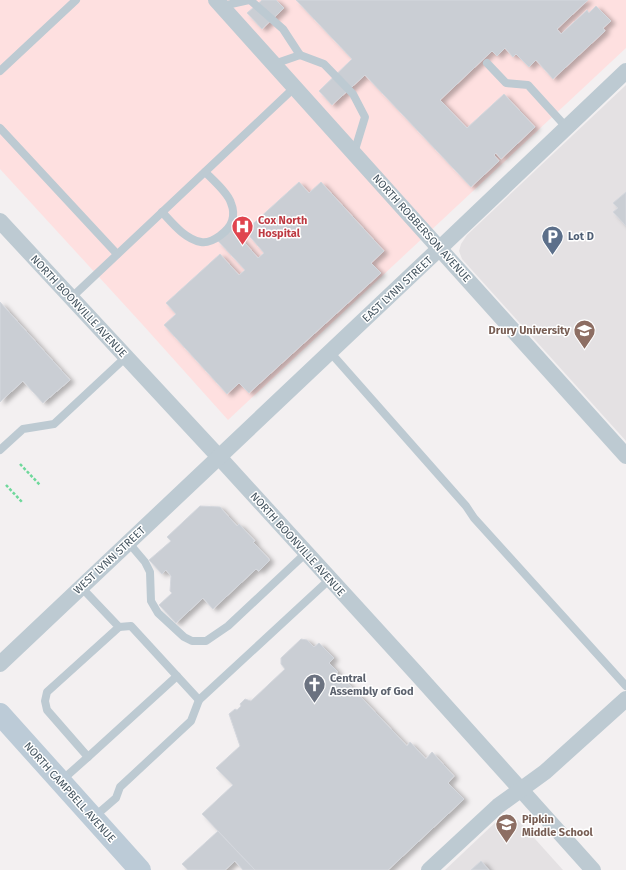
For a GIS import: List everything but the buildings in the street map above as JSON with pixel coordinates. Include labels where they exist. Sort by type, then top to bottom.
[{"type":"main road","name":"NORTH CAMPBELL AVENUE","points":[[0,714],[140,870]]},
{"type":"street","name":"NORTH ROBBERSON AVENUE","points":[[219,3],[626,456]]},
{"type":"street","name":"EAST LYNN STREET","points":[[219,457],[626,71]]},
{"type":"street","name":"NORTH BOONVILLE AVENUE","points":[[0,221],[219,457],[593,870]]},
{"type":"street","name":"WEST LYNN STREET","points":[[0,664],[219,457]]},
{"type":"street","points":[[429,870],[498,806],[545,772],[626,699]]},
{"type":"lane","points":[[0,71],[76,0]]},
{"type":"lane","points":[[219,3],[250,0],[283,29],[300,55],[324,64],[353,94],[365,117],[354,153]]},
{"type":"lane","points":[[274,64],[300,55]]},
{"type":"lane","points":[[487,63],[506,83],[528,85],[567,128]]},
{"type":"lane","points":[[71,298],[295,87]]},
{"type":"lane","points":[[0,128],[117,254]]},
{"type":"lane","points":[[162,212],[180,231],[200,242],[209,243],[226,231],[232,222],[234,212],[231,201],[205,172]]},
{"type":"lane","points":[[330,352],[466,506],[474,518],[626,686]]},
{"type":"lane","points":[[0,450],[23,429],[54,424],[126,357]]},
{"type":"lane","points":[[128,542],[145,562],[150,572],[151,601],[158,613],[184,637],[192,641],[206,641],[228,626],[306,553]]},
{"type":"lane","points":[[93,818],[116,798],[120,787],[191,721],[199,700],[330,579]]},
{"type":"lane","points":[[81,586],[119,627]]},
{"type":"lane","points":[[88,757],[47,710],[45,701],[47,692],[119,627],[131,626],[199,700]]},
{"type":"lane","points":[[61,782],[177,676]]},
{"type":"path","points":[[20,464],[40,485]]},
{"type":"path","points":[[6,485],[22,502]]},
{"type":"shaded area","name":"Cox North Hospital","points":[[0,0],[626,0],[626,48],[228,420],[0,169]]},
{"type":"shaded area","name":"Drury University","points":[[626,85],[626,441],[462,259],[459,251],[461,244],[467,235]]},
{"type":"shaded area","name":"Pipkin Middle School","points":[[500,818],[518,820],[563,870],[445,870]]},
{"type":"place","name":"Cox North Hospital","points":[[242,246]]},
{"type":"place","name":"Lot D","points":[[552,256]]},
{"type":"place","name":"Drury University","points":[[585,350]]},
{"type":"place","name":"Central Assembly of God","points":[[314,704]]},
{"type":"place","name":"Pipkin Middle School","points":[[506,844]]}]
